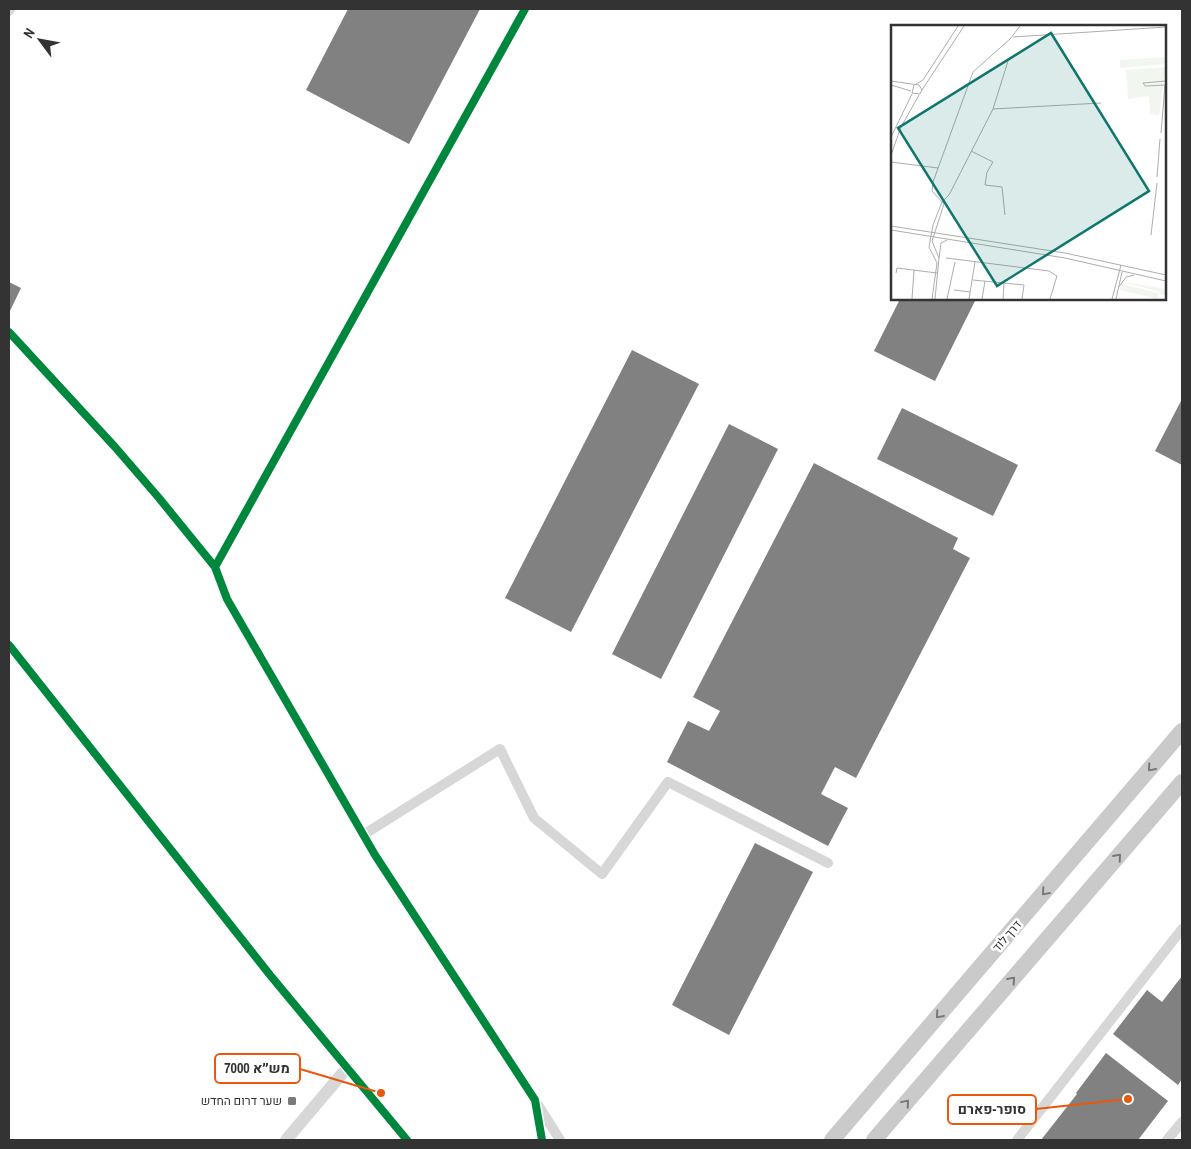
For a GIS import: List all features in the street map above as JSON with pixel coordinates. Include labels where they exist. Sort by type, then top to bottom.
[{"type":"main road","name":"דרך לוד","points":[[832,1140],[1182,731]]},
{"type":"main road","points":[[874,1140],[1182,782]]},
{"type":"street","points":[[216,567],[524,9]]},
{"type":"street","points":[[9,332],[160,498],[216,567],[227,599],[363,835],[560,1140]]},
{"type":"street","points":[[9,645],[270,975],[407,1140]]},
{"type":"street","points":[[363,835],[500,750],[534,818],[602,874],[668,782],[828,863]]},
{"type":"street","points":[[1017,1140],[1182,929]]},
{"type":"street","points":[[286,1140],[347,1068]]},
{"type":"street","points":[[535,1100],[542,1140]]},
{"type":"street","points":[[1168,1140],[1182,1122]]},
{"type":"building","points":[[348,9],[480,9],[409,144],[306,90]]},
{"type":"building","points":[[9,282],[21,288],[9,313]]},
{"type":"building","points":[[900,300],[976,300],[935,381],[874,351]]},
{"type":"building","points":[[632,350],[699,384],[571,632],[505,598]]},
{"type":"building","points":[[1182,399],[1182,465],[1155,451]]},
{"type":"building","points":[[902,408],[1018,465],[993,516],[877,459]]},
{"type":"building","points":[[729,424],[778,449],[661,679],[612,654]]},
{"type":"building","points":[[814,463],[958,538],[953,549],[970,558],[856,778],[835,767],[821,794],[848,808],[828,846],[667,762],[688,721],[709,731],[720,711],[693,697]]},
{"type":"building","points":[[755,843],[813,872],[729,1035],[672,1005]]},
{"type":"building","points":[[1182,976],[1182,1079],[1178,1085],[1113,1034],[1147,990],[1162,1002]]},
{"type":"building","points":[[1106,1053],[1168,1101],[1138,1140],[1041,1140],[1077,1094]]},
{"type":"cycle path","points":[[215,567],[525,9]]},
{"type":"cycle path","points":[[9,332],[115,447],[215,567],[227,599],[375,855],[535,1100],[542,1140]]},
{"type":"cycle path","points":[[9,645],[270,975],[407,1140]]},
{"type":"place","name":"מש״א 7000","points":[[381,1093]]},
{"type":"place","name":"סופר-פארם","points":[[1128,1099]]},
{"type":"place","name":"שער דרום החדש","points":[[292,1101]]}]
